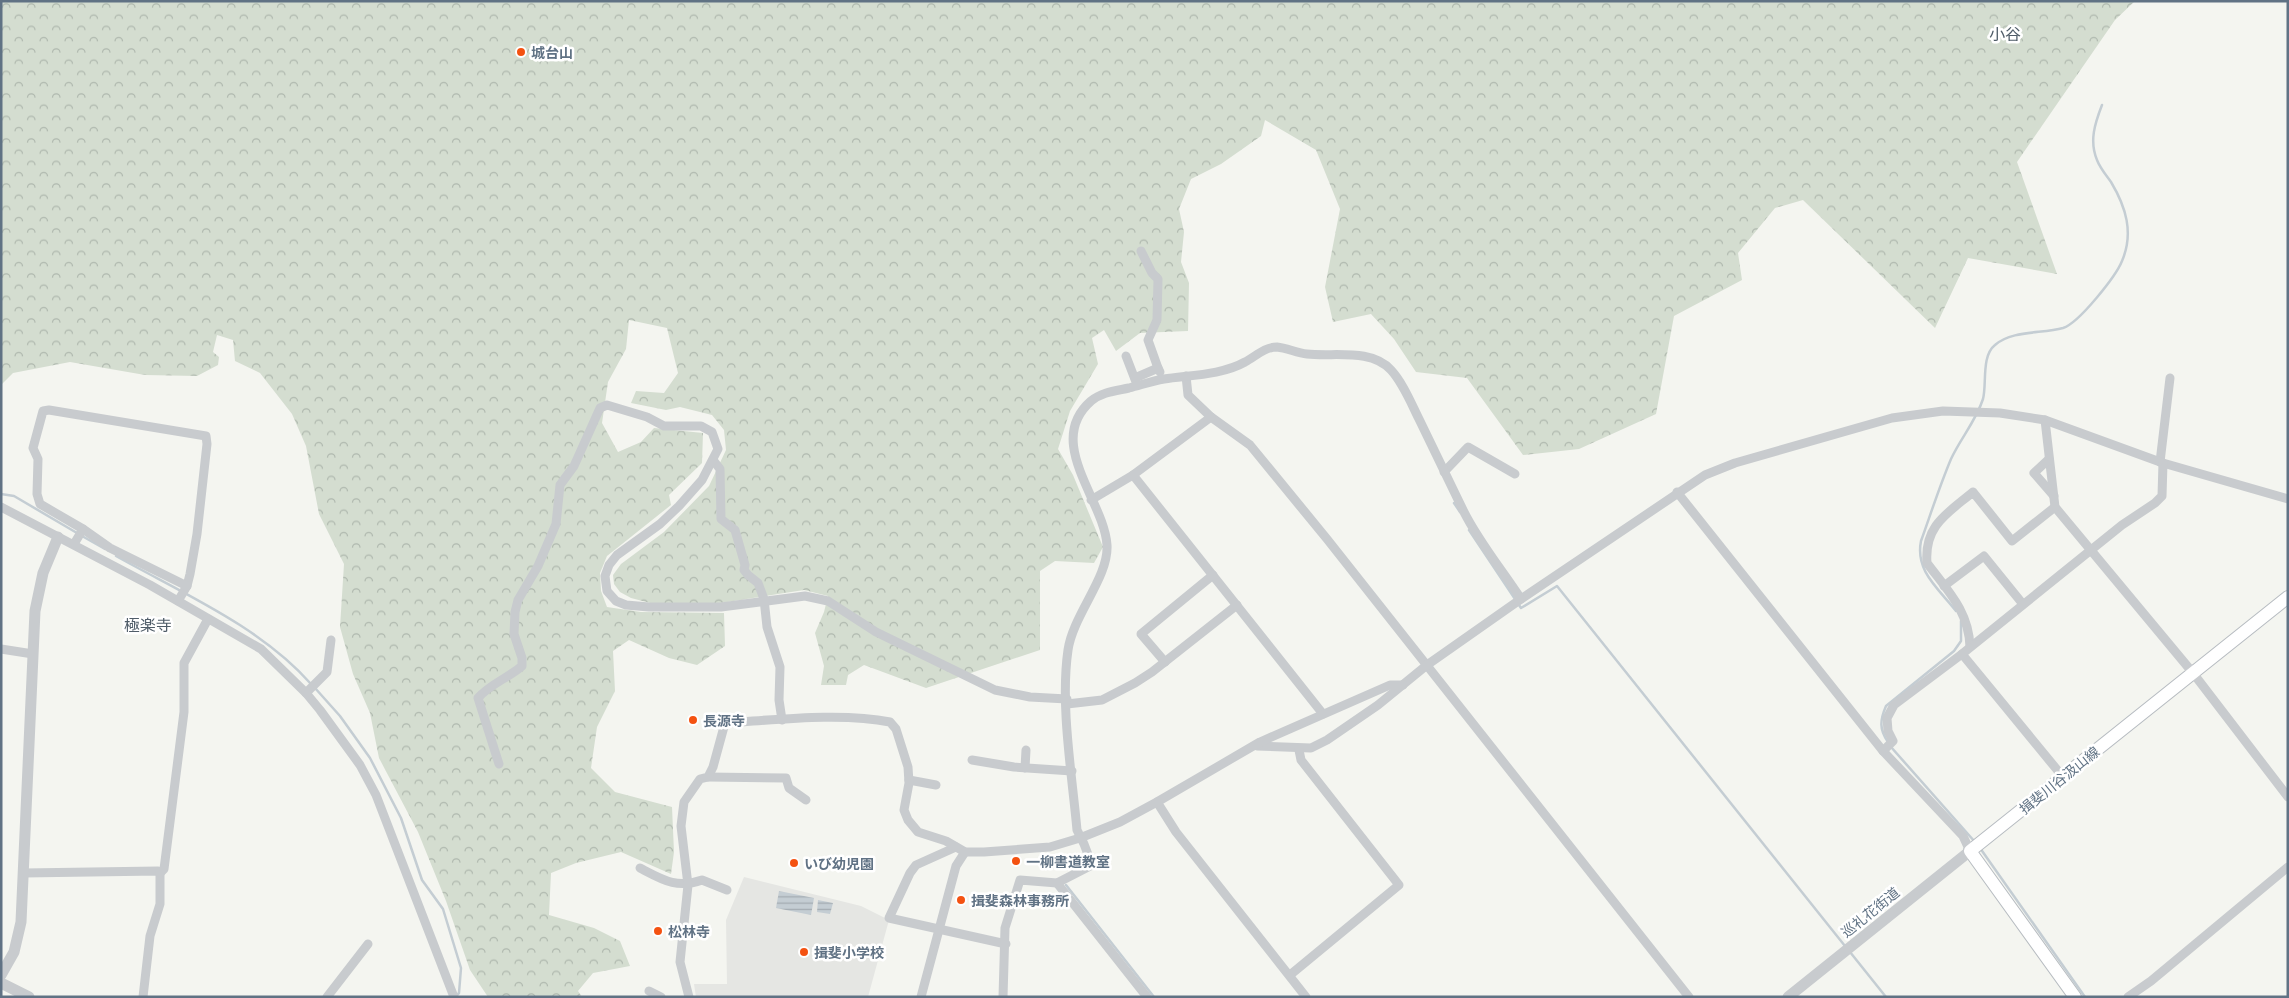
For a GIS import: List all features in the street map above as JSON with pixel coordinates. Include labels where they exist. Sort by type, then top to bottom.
[{"type":"main road","name":"揖斐川谷汲山線","points":[[1970,851],[2288,597]]},
{"type":"main road","points":[[1970,851],[2075,997]]},
{"type":"street","points":[[1141,251],[1152,273],[1158,279],[1156,320],[1148,340],[1163,380]]},
{"type":"street","points":[[1135,382],[1163,380],[1242,364],[1265,349],[1276,347],[1323,356],[1366,356],[1391,370],[1404,390],[1466,516],[1520,599]]},
{"type":"street","points":[[1126,356],[1135,382]]},
{"type":"street","points":[[1003,997],[1005,928],[1016,886],[1020,880],[1057,883],[1092,865],[1077,830],[1067,701],[1068,647],[1075,626],[1105,563],[1107,550],[1106,536],[1077,464],[1073,434],[1077,418],[1090,402],[1102,394],[1135,382],[1158,368]]},
{"type":"street","points":[[1186,376],[1188,395],[1211,417],[1250,445],[1427,665],[1689,997]]},
{"type":"street","points":[[1883,751],[1893,741],[1888,731],[1887,718],[1894,705],[1962,654],[2122,525],[2156,503],[2162,496],[2162,462],[2170,378]]},
{"type":"street","points":[[499,764],[478,698],[485,690],[513,674],[522,666],[522,658],[514,634],[514,612],[518,600],[538,566],[556,524],[560,486],[574,466],[600,408],[607,405],[647,417],[664,426],[701,426],[712,432],[717,441],[718,449],[702,480],[679,506],[660,524],[617,555],[609,565],[605,576],[607,591],[616,601],[626,605],[649,607],[721,607],[764,603],[805,596],[828,601],[876,632],[994,690],[1030,697],[1067,701],[1102,700],[1134,683],[1165,662],[1238,605]]},
{"type":"street","points":[[178,602],[187,586],[197,534],[207,444],[206,436],[49,410],[43,411],[33,448],[38,459],[37,494],[40,504],[83,529],[110,548],[187,586]]},
{"type":"street","points":[[708,777],[714,767],[725,723],[873,718],[890,722],[896,729],[908,767],[909,780],[904,810],[908,820],[918,832],[965,852],[1050,847],[1080,838],[1120,822],[1245,750],[1258,746],[1311,748],[1327,740],[1378,705],[1427,665],[1520,599],[1705,475],[1735,463],[1892,418],[1943,411],[2000,413],[2044,420],[2162,462],[2288,499]]},
{"type":"street","points":[[1091,500],[1133,475],[1211,417]]},
{"type":"street","points":[[2044,420],[2055,507],[2193,673],[2288,797]]},
{"type":"street","points":[[1444,472],[1468,446],[1515,474]]},
{"type":"street","points":[[2050,459],[2034,473],[2054,496]]},
{"type":"street","points":[[713,460],[720,469],[721,519],[735,530],[745,565],[744,570],[758,583],[764,603],[771,643],[780,667],[779,700],[782,720]]},
{"type":"street","points":[[1133,475],[1323,714]]},
{"type":"street","points":[[1677,492],[1883,751],[1963,836],[1970,851]]},
{"type":"street","points":[[1970,647],[1970,633],[1965,615],[1927,563],[1926,553],[1930,534],[1939,520],[1973,492],[2012,541],[2055,507]]},
{"type":"street","points":[[1,507],[74,544],[261,649],[306,693],[360,765],[376,795],[453,994]]},
{"type":"street","points":[[74,544],[83,529]]},
{"type":"street","points":[[1,975],[14,952],[21,922],[35,611],[43,573],[58,536]]},
{"type":"street","points":[[1944,586],[1984,556],[2022,604]]},
{"type":"street","points":[[1165,662],[1141,634],[1214,575]]},
{"type":"street","points":[[143,997],[150,936],[160,904],[160,873],[164,870],[184,712],[184,663],[208,619]]},
{"type":"street","points":[[306,693],[327,672],[331,640]]},
{"type":"street","points":[[1,649],[33,654]]},
{"type":"street","points":[[1962,654],[2063,778]]},
{"type":"street","points":[[1258,746],[1260,742],[1390,685],[1403,685]]},
{"type":"street","points":[[1025,768],[1026,750]]},
{"type":"street","points":[[1290,975],[1399,885],[1301,760],[1299,750]]},
{"type":"street","points":[[972,760],[1025,768],[1072,770]]},
{"type":"street","points":[[689,997],[680,962],[688,885],[681,826],[684,802],[700,780],[708,777],[786,778],[789,788],[806,800]]},
{"type":"street","points":[[909,780],[936,785]]},
{"type":"street","points":[[1157,802],[1176,832],[1306,997]]},
{"type":"street","points":[[956,847],[916,865],[910,873],[889,918],[1006,944]]},
{"type":"street","name":"巡礼花街道","points":[[1788,997],[1970,851]]},
{"type":"street","points":[[921,997],[956,866],[965,852]]},
{"type":"street","points":[[2128,997],[2151,981],[2288,867]]},
{"type":"street","points":[[640,868],[665,882],[688,885],[702,880],[726,890]]},
{"type":"street","points":[[24,873],[158,871],[160,873]]},
{"type":"street","points":[[1057,883],[1143,995]]},
{"type":"street","points":[[327,997],[368,944]]},
{"type":"street","points":[[1,983],[29,997]]},
{"type":"street","points":[[649,991],[661,997]]},
{"type":"shaded area","name":"揖斐小学校","points":[[744,877],[861,906],[889,920],[868,997],[696,997],[694,984],[727,984],[726,920]]},
{"type":"shaded area","points":[[779,891],[814,898],[811,915],[776,908]]},
{"type":"shaded area","points":[[818,900],[833,903],[830,914],[817,912]]},
{"type":"green space","points":[[1,1],[2135,1],[2115,20],[2017,162],[2057,274],[1968,258],[1935,328],[1803,200],[1775,208],[1738,253],[1742,280],[1674,316],[1656,414],[1579,449],[1523,455],[1467,378],[1416,372],[1394,339],[1371,314],[1333,322],[1325,287],[1340,209],[1316,150],[1265,120],[1261,136],[1221,164],[1191,179],[1179,209],[1184,232],[1181,262],[1189,283],[1188,331],[1140,333],[1116,351],[1104,330],[1092,338],[1098,364],[1070,411],[1058,449],[1073,475],[1103,547],[1094,563],[1055,561],[1040,571],[1040,650],[926,688],[864,665],[848,675],[846,685],[821,685],[824,666],[815,633],[824,612],[828,596],[804,590],[721,603],[650,603],[631,598],[620,592],[614,584],[613,575],[621,564],[664,532],[709,486],[726,450],[724,430],[712,415],[680,407],[666,410],[631,403],[636,391],[664,393],[678,373],[667,328],[629,320],[626,349],[608,382],[602,423],[618,452],[641,442],[654,428],[703,433],[702,463],[669,495],[671,505],[607,556],[600,573],[601,591],[607,607],[641,612],[724,613],[725,646],[697,665],[669,658],[629,640],[613,651],[615,691],[597,727],[591,768],[615,792],[672,807],[674,852],[671,874],[621,852],[576,863],[551,873],[549,915],[594,928],[620,941],[630,966],[593,973],[578,991],[582,997],[488,997],[470,970],[446,901],[418,832],[379,758],[370,713],[353,674],[340,627],[344,564],[319,514],[306,446],[292,414],[260,373],[235,361],[233,340],[217,335],[213,352],[219,357],[218,365],[197,376],[145,375],[70,362],[13,373],[1,385]]},
{"type":"waterway","points":[[1956,611],[1935,587],[1925,570],[1921,561],[1921,541],[1951,459],[1983,399],[1988,356],[1995,345],[2002,340],[2027,333],[2063,328],[2078,318],[2105,287],[2118,268],[2126,251],[2127,220],[2116,191],[2098,163],[2093,146],[2095,125],[2102,105]]},
{"type":"waterway","points":[[1,494],[14,496],[77,533]]},
{"type":"waterway","points":[[1454,503],[1460,512]]},
{"type":"waterway","points":[[1469,530],[1521,608],[1557,586],[1845,946]]},
{"type":"waterway","points":[[82,536],[105,549]]},
{"type":"waterway","points":[[116,556],[220,612],[245,628],[269,645],[311,684]]},
{"type":"waterway","points":[[1888,742],[1881,724],[1886,706],[1954,651],[1961,641],[1961,621]]},
{"type":"waterway","points":[[315,688],[340,716],[370,758],[401,818],[422,880],[443,909],[461,968],[459,993],[456,996]]},
{"type":"waterway","points":[[1891,747],[1975,842]]},
{"type":"waterway","points":[[1980,848],[2085,997]]},
{"type":"waterway","points":[[1066,885],[1154,997]]},
{"type":"waterway","points":[[1850,952],[1886,997]]},
{"type":"place","name":"城台山","points":[[521,52]]},
{"type":"place","name":"長源寺","points":[[693,720]]},
{"type":"place","name":"一柳書道教室","points":[[1016,861]]},
{"type":"place","name":"いび幼児園","points":[[794,863]]},
{"type":"place","name":"揖斐森林事務所","points":[[961,900]]},
{"type":"place","name":"松林寺","points":[[658,931]]},
{"type":"place","name":"揖斐小学校","points":[[804,952]]},
{"type":"district","name":"小谷","points":[[2005,33]]},
{"type":"district","name":"極楽寺","points":[[148,624]]}]
